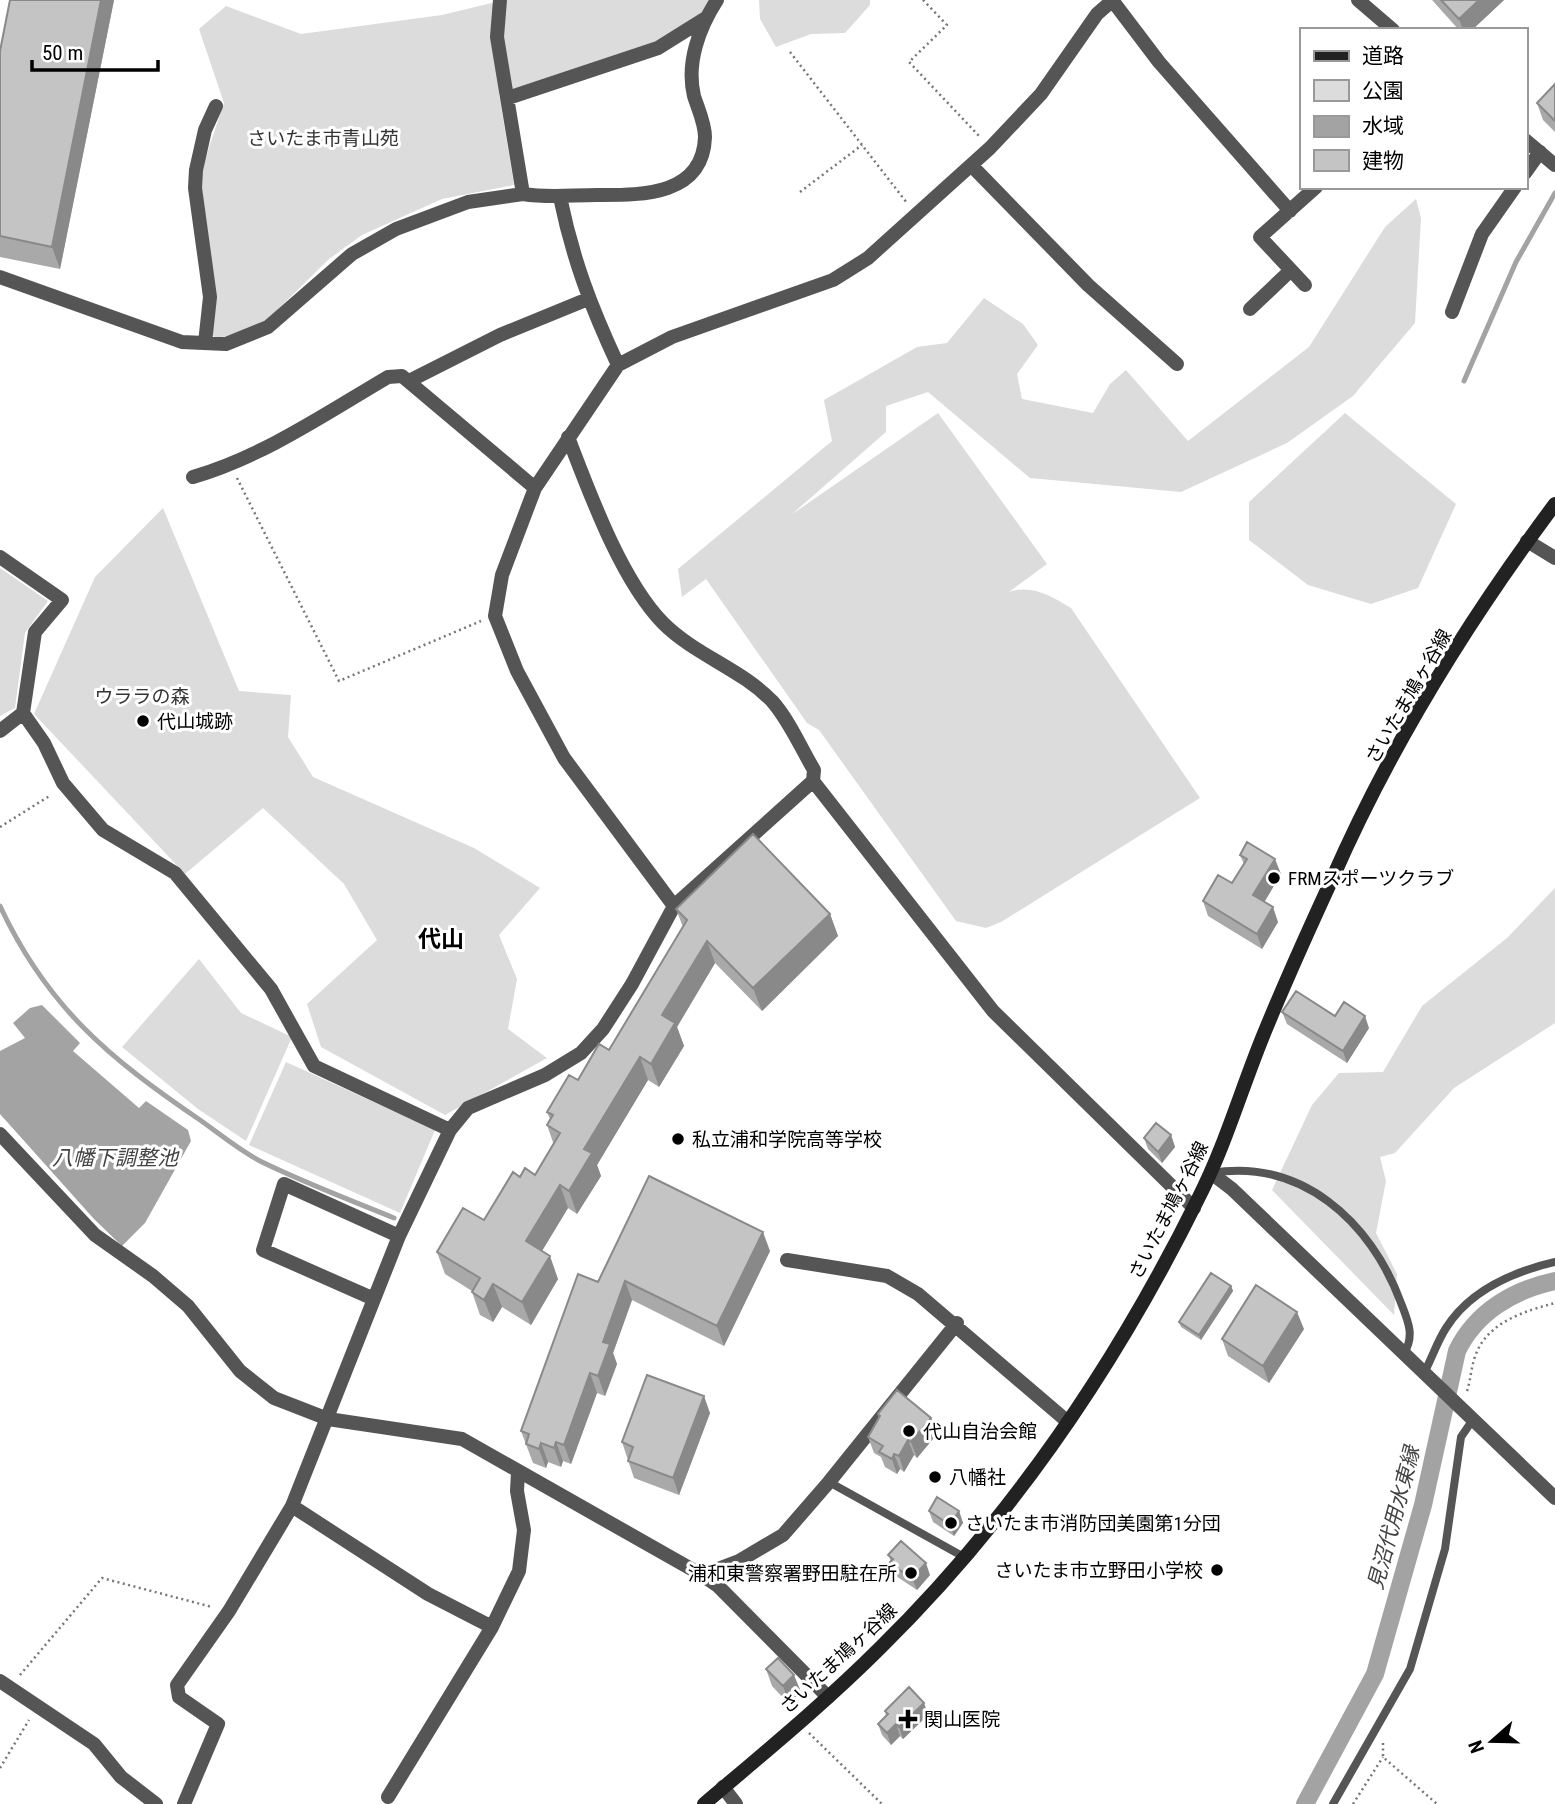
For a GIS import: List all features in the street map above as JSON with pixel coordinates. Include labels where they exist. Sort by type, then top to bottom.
[{"type":"main road","name":"さいたま鳩ヶ谷線","points":[[704,1804],[799,1723],[883,1646],[964,1557],[1068,1422],[1116,1346],[1211,1173],[1263,1036],[1370,799],[1445,667],[1527,541],[1555,504]]},
{"type":"street","points":[[500,0],[497,37],[523,194]]},
{"type":"street","points":[[0,278],[110,314],[182,342],[226,344],[268,327],[352,254],[396,229],[468,202],[523,194],[560,197],[646,195],[681,183],[701,154],[705,138],[691,74],[694,51],[706,18],[717,0]]},
{"type":"street","points":[[674,906],[564,758],[517,671],[495,616],[502,575],[535,488],[618,365],[672,337],[833,281],[868,258],[990,148],[1041,94],[1097,14],[1112,0],[1159,62],[1290,211]]},
{"type":"street","points":[[1358,0],[1392,28]]},
{"type":"street","points":[[508,98],[658,48],[706,18]]},
{"type":"street","points":[[205,343],[210,297],[195,188],[205,130],[216,106]]},
{"type":"street","points":[[1527,142],[1555,165]]},
{"type":"street","points":[[1527,170],[1540,152]]},
{"type":"street","points":[[971,165],[1088,285],[1177,364]]},
{"type":"street","points":[[1305,285],[1261,237],[1314,189]]},
{"type":"street","points":[[1452,312],[1482,234],[1514,189]]},
{"type":"street","points":[[560,197],[571,252],[587,299],[618,365]]},
{"type":"street","points":[[1250,309],[1290,271]]},
{"type":"street","points":[[409,381],[500,335],[587,299]]},
{"type":"street","points":[[193,477],[231,465],[276,444],[388,377],[402,376],[535,488]]},
{"type":"street","points":[[184,1804],[218,1724],[179,1697],[177,1685],[229,1611],[292,1506],[404,1227],[450,1130],[468,1108],[545,1075],[581,1053],[603,1029],[632,984],[674,906],[813,780],[814,770],[773,702],[739,676],[682,640],[645,600],[597,509],[568,438]]},
{"type":"street","points":[[1527,541],[1555,558]]},
{"type":"street","points":[[0,557],[62,600],[36,632],[23,713],[0,731]]},
{"type":"street","points":[[23,713],[44,743],[66,786],[103,830],[175,873],[271,989],[313,1066],[450,1130]]},
{"type":"street","points":[[813,780],[993,1011],[1194,1208]]},
{"type":"street","points":[[0,1134],[95,1235],[188,1306],[240,1371],[274,1398],[328,1419],[462,1439],[718,1586],[828,1697]]},
{"type":"street","points":[[1211,1173],[1233,1189],[1429,1376],[1462,1399],[1474,1418],[1555,1498]]},
{"type":"street","points":[[374,1299],[263,1250],[284,1184],[404,1227]]},
{"type":"street","points":[[787,1260],[887,1276],[918,1294],[957,1324],[1068,1422]]},
{"type":"street","points":[[702,1575],[769,1545],[783,1535],[957,1324]]},
{"type":"street","points":[[387,1802],[492,1626],[519,1571],[524,1530],[517,1491],[518,1472]]},
{"type":"street","points":[[292,1506],[428,1594],[492,1626]]},
{"type":"street","points":[[5,1684],[94,1744],[121,1777],[156,1804]]},
{"type":"street","points":[[723,1787],[736,1804]]},
{"type":"lane","points":[[1211,1173],[1237,1168],[1257,1171],[1296,1182],[1329,1200],[1368,1242],[1394,1284],[1411,1335],[1411,1343],[1404,1353]]},
{"type":"lane","points":[[1429,1376],[1443,1331],[1470,1298],[1513,1276],[1555,1262]]},
{"type":"lane","points":[[1333,1804],[1410,1669],[1445,1549],[1461,1437],[1474,1418]]},
{"type":"lane","points":[[829,1482],[964,1557]]},
{"type":"path","points":[[923,0],[947,25],[909,62],[990,148]]},
{"type":"path","points":[[790,52],[915,214]]},
{"type":"path","points":[[800,192],[862,145]]},
{"type":"path","points":[[231,465],[339,681],[495,616]]},
{"type":"path","points":[[0,827],[66,786]]},
{"type":"path","points":[[1462,1399],[1476,1353],[1485,1338],[1505,1321],[1555,1303]]},
{"type":"path","points":[[5,1684],[102,1578],[229,1611]]},
{"type":"path","points":[[0,1768],[38,1706]]},
{"type":"path","points":[[1353,1804],[1383,1757],[1382,1719]]},
{"type":"path","points":[[799,1723],[882,1804]]},
{"type":"path","points":[[1383,1757],[1437,1804]]},
{"type":"green space","name":"さいたま市青山苑","points":[[504,0],[709,0],[699,17],[657,43],[499,94],[514,185],[442,199],[362,235],[329,259],[263,324],[240,334],[215,338],[210,331],[201,171],[224,103],[199,29],[226,6],[301,34],[442,15]]},
{"type":"green space","points":[[759,0],[870,0],[870,5],[845,33],[811,34],[776,47],[760,19]]},
{"type":"green space","points":[[1416,199],[1421,218],[1415,323],[1353,396],[1287,443],[1181,492],[1030,478],[928,392],[886,406],[886,432],[791,515],[938,413],[1047,564],[1009,592],[1033,590],[1071,608],[1200,798],[1001,922],[986,928],[956,921],[819,730],[807,723],[706,579],[682,597],[678,569],[832,441],[824,400],[917,347],[947,343],[984,298],[1023,324],[1038,345],[1017,374],[1022,399],[1093,413],[1110,384],[1126,370],[1188,441],[1309,347],[1385,227]]},
{"type":"green space","points":[[1345,413],[1456,504],[1418,588],[1371,604],[1308,585],[1249,540],[1249,502]]},
{"type":"green space","name":"ウララの森","points":[[163,508],[239,691],[291,695],[288,737],[313,777],[474,848],[540,888],[499,935],[517,979],[508,1029],[547,1058],[445,1115],[321,1047],[307,1004],[377,940],[344,884],[263,808],[185,874],[34,714],[95,577]]},
{"type":"green space","points":[[0,568],[48,601],[25,633],[15,708],[0,716]]},
{"type":"green space","points":[[1555,888],[1555,1023],[1454,1088],[1395,1153],[1380,1157],[1386,1181],[1376,1233],[1397,1274],[1394,1315],[1272,1190],[1312,1105],[1339,1073],[1383,1072],[1422,1006],[1507,938]]},
{"type":"green space","points":[[199,959],[241,1013],[292,1037],[246,1141],[198,1109],[122,1047]]},
{"type":"green space","points":[[286,1062],[435,1130],[400,1213],[249,1145]]},
{"type":"water","name":"八幡下調整池","points":[[42,1005],[80,1043],[73,1051],[139,1108],[146,1101],[188,1130],[191,1141],[145,1223],[122,1246],[94,1219],[0,1114],[0,1051],[25,1038],[13,1023],[30,1008]]},
{"type":"building","points":[[10,0],[101,0],[52,247],[0,236],[0,51]]},
{"type":"building","points":[[1441,0],[1479,0],[1459,19]]},
{"type":"building","points":[[1555,84],[1555,121],[1537,103]]},
{"type":"building","points":[[753,834],[830,914],[753,988],[707,941],[662,1015],[675,1023],[651,1064],[640,1057],[584,1149],[592,1153],[569,1191],[560,1185],[526,1241],[550,1256],[522,1302],[493,1284],[484,1300],[472,1292],[480,1278],[437,1252],[463,1208],[484,1220],[513,1172],[520,1177],[525,1168],[535,1175],[560,1133],[547,1125],[553,1115],[547,1112],[569,1075],[578,1080],[599,1044],[609,1050],[687,920],[676,909]]},
{"type":"building","points":[[1247,842],[1275,859],[1253,895],[1273,907],[1257,934],[1203,901],[1218,875],[1232,883],[1247,859],[1240,855]]},
{"type":"building","points":[[1296,991],[1335,1016],[1344,1002],[1365,1016],[1343,1051],[1282,1012]]},
{"type":"building","points":[[1156,1123],[1171,1135],[1158,1152],[1144,1138]]},
{"type":"building","points":[[649,1176],[763,1232],[717,1326],[625,1281],[603,1342],[610,1344],[598,1376],[590,1373],[564,1445],[556,1442],[554,1448],[541,1443],[539,1449],[526,1444],[529,1434],[521,1431],[578,1274],[598,1282]]},
{"type":"building","points":[[1211,1273],[1231,1286],[1199,1335],[1179,1322]]},
{"type":"building","points":[[1256,1285],[1297,1312],[1263,1366],[1222,1339]]},
{"type":"building","points":[[647,1375],[704,1396],[673,1478],[628,1461],[633,1447],[622,1442]]},
{"type":"building","points":[[897,1390],[931,1418],[911,1442],[908,1440],[899,1456],[894,1454],[892,1459],[879,1452],[883,1446],[868,1437],[880,1416],[878,1414]]},
{"type":"building","points":[[937,1497],[959,1511],[950,1525],[929,1511]]},
{"type":"building","points":[[901,1541],[926,1563],[912,1578],[889,1563],[893,1559],[888,1555]]},
{"type":"building","points":[[778,1658],[794,1675],[783,1686],[766,1669]]},
{"type":"building","points":[[909,1687],[924,1703],[899,1727],[896,1724],[887,1733],[878,1724],[888,1714],[885,1711]]},
{"type":"waterway","points":[[1464,381],[1516,262],[1555,193]]},
{"type":"waterway","points":[[0,906],[18,942],[60,1002],[84,1028],[137,1075],[254,1158],[394,1218]]},
{"type":"waterway","name":"見沼代用水東縁","points":[[1305,1804],[1375,1674],[1423,1505],[1457,1351],[1474,1325],[1497,1305],[1525,1290],[1555,1281]]},
{"type":"place","name":"代山城跡","points":[[143,721]]},
{"type":"place","name":"FRMスポーツクラブ","points":[[1274,878]]},
{"type":"place","name":"私立浦和学院高等学校","points":[[678,1139]]},
{"type":"place","name":"代山自治会館","points":[[909,1431]]},
{"type":"place","name":"八幡社","points":[[935,1477]]},
{"type":"place","name":"さいたま市消防団美園第1分団","points":[[951,1523]]},
{"type":"place","name":"さいたま市立野田小学校","points":[[1217,1570]]},
{"type":"place","name":"浦和東警察署野田駐在所","points":[[911,1573]]},
{"type":"place","name":"関山医院","points":[[908,1719]]},
{"type":"district","name":"代山","points":[[441,939]]}]
